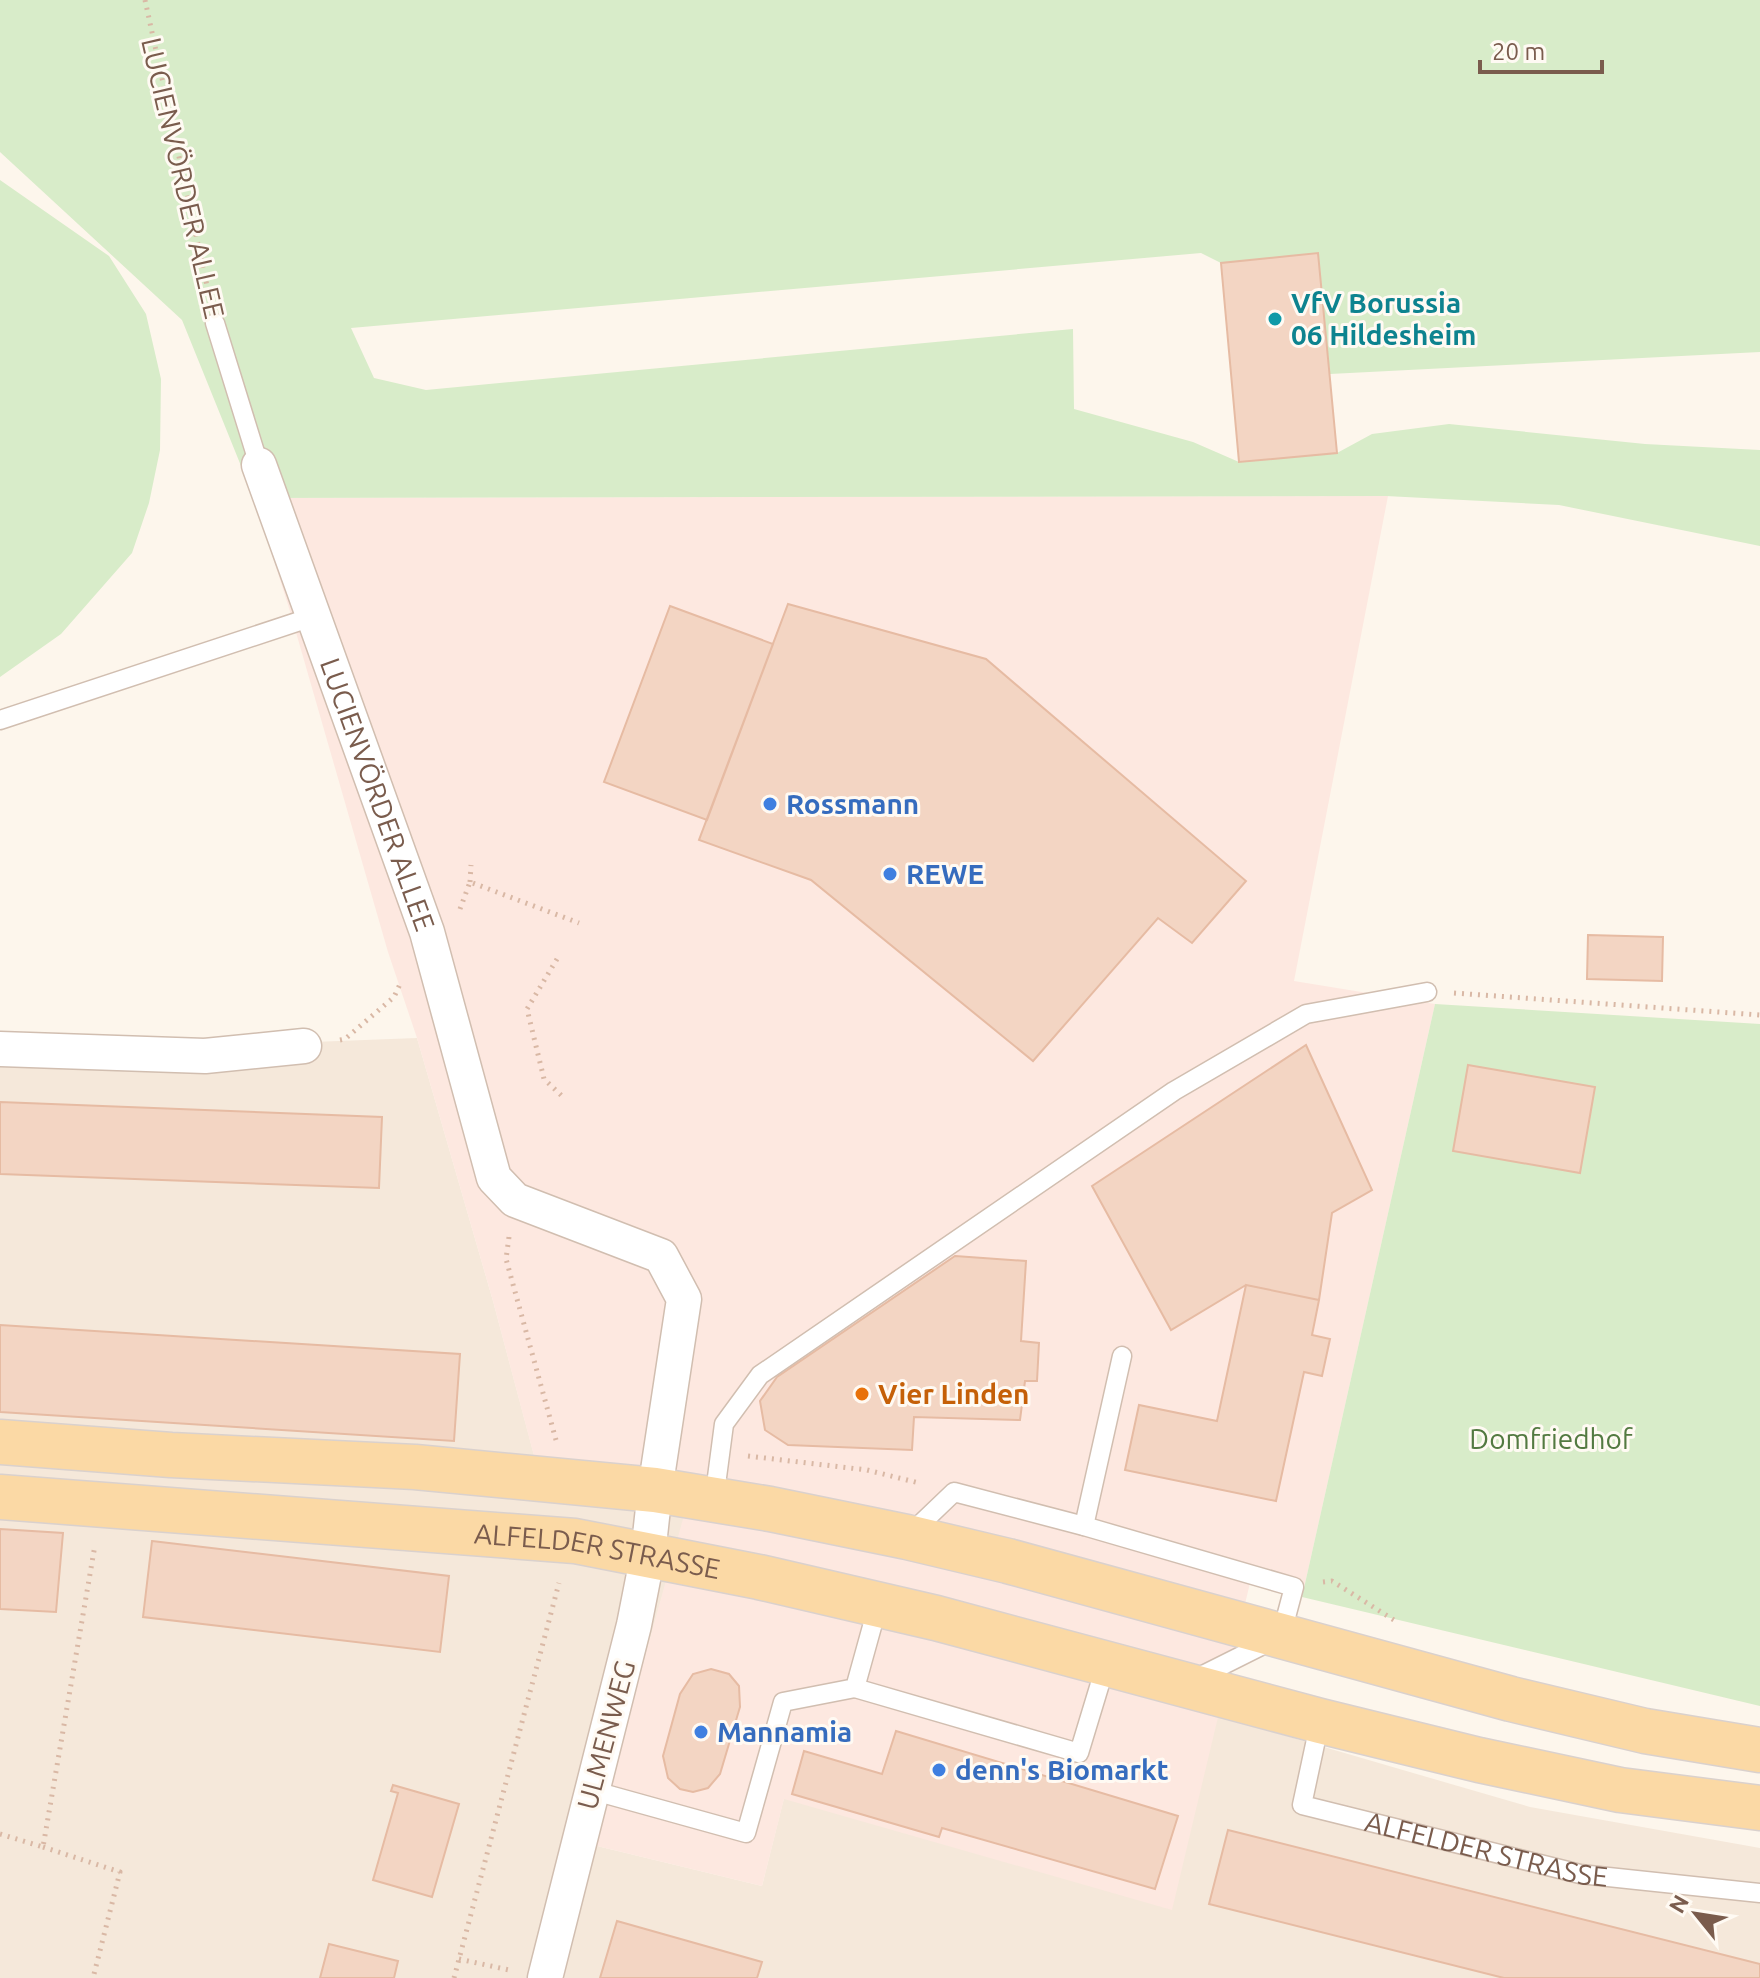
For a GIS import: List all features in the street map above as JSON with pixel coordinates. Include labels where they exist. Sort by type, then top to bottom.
[{"type":"main road","points":[[0,1442],[171,1455],[415,1467],[655,1490],[714,1500],[907,1537],[1008,1561],[1511,1699],[1645,1731],[1760,1750]]},
{"type":"main road","name":"ALFELDER STRASSE","points":[[0,1497],[551,1537],[648,1554],[878,1605],[1479,1760],[1620,1790],[1760,1808]]},
{"type":"street","name":"LUCIENVÖRDER ALLEE","points":[[259,465],[427,932],[494,1178],[515,1200]]},
{"type":"street","points":[[0,1049],[205,1056],[304,1046]]},
{"type":"street","points":[[515,1200],[661,1256],[684,1299],[655,1490]]},
{"type":"street","name":"ULMENWEG","points":[[530,1975],[591,1790],[634,1625],[648,1554],[655,1490]]},
{"type":"lane","name":"LUCIENVÖRDER ALLEE","points":[[215,323],[259,465]]},
{"type":"lane","points":[[0,720],[312,617]]},
{"type":"lane","points":[[714,1500],[724,1424],[760,1375],[1174,1091],[1306,1014],[1427,992]]},
{"type":"lane","points":[[1084,1526],[1122,1356]]},
{"type":"lane","points":[[907,1537],[954,1492],[1294,1587],[1281,1636],[1183,1685]]},
{"type":"lane","points":[[855,1688],[878,1605]]},
{"type":"lane","points":[[591,1790],[746,1833],[783,1702],[855,1688],[1079,1753],[1106,1664]]},
{"type":"lane","name":"ALFELDER STRASSE","points":[[1320,1721],[1302,1805],[1580,1874],[1760,1893]]},
{"type":"path","name":"LUCIENVÖRDER ALLEE","points":[[145,0],[215,323]]},
{"type":"path","points":[[439,970],[470,882],[471,865]]},
{"type":"path","points":[[470,882],[579,923]]},
{"type":"path","points":[[557,959],[527,1009],[544,1079],[564,1098]]},
{"type":"path","points":[[1427,992],[1760,1015]]},
{"type":"path","points":[[345,1039],[394,997]]},
{"type":"path","points":[[515,1200],[506,1259],[556,1436]]},
{"type":"path","points":[[719,1453],[867,1470],[954,1492]]},
{"type":"path","points":[[43,1847],[102,1506]]},
{"type":"path","points":[[454,1978],[559,1583]]},
{"type":"path","points":[[0,1834],[120,1872],[93,1978]]},
{"type":"path","points":[[459,1959],[530,1975]]},
{"type":"shaded area","points":[[1388,496],[1294,981],[1435,1004],[1302,1597],[1250,1583],[1172,1910],[784,1799],[762,1886],[593,1845],[686,1508],[543,1490],[493,1301],[417,1038],[388,952],[289,608],[254,498]]},
{"type":"shaded area","points":[[417,1038],[493,1301],[543,1489],[687,1507],[593,1845],[762,1886],[803,1722],[860,1612],[1530,1807],[1760,1848],[1760,1978],[0,1978],[0,1045],[206,1046]]},
{"type":"green space","points":[[0,0],[1760,0],[1760,352],[1330,374],[1318,253],[1221,263],[1201,253],[351,328],[374,378],[426,390],[1073,329],[1074,409],[1193,442],[1239,462],[1337,453],[1372,434],[1449,424],[1645,444],[1760,450],[1760,546],[1559,505],[1386,496],[254,498],[182,320],[0,152]]},
{"type":"green space","points":[[0,180],[109,256],[146,314],[161,379],[160,450],[149,503],[132,553],[61,634],[0,677]]},
{"type":"green space","name":"Domfriedhof","points":[[1435,1004],[1760,1024],[1760,1706],[1302,1597]]},
{"type":"building","name":"VfV Borussia 06 Hildesheim","points":[[1318,253],[1337,453],[1239,462],[1221,263]]},
{"type":"building","points":[[788,604],[986,659],[1246,881],[1192,943],[1158,918],[1033,1061],[811,880],[699,840]]},
{"type":"building","points":[[670,606],[773,644],[707,820],[604,782]]},
{"type":"building","points":[[1588,935],[1663,937],[1662,981],[1587,979]]},
{"type":"building","points":[[1306,1045],[1372,1190],[1332,1213],[1319,1300],[1246,1285],[1171,1330],[1092,1186]]},
{"type":"building","points":[[1468,1065],[1595,1087],[1580,1173],[1453,1151]]},
{"type":"building","points":[[0,1102],[382,1117],[379,1188],[0,1174]]},
{"type":"building","points":[[955,1256],[1026,1261],[1021,1341],[1039,1343],[1037,1381],[1025,1381],[1020,1420],[914,1417],[912,1450],[788,1445],[765,1430],[760,1401],[777,1377]]},
{"type":"building","points":[[1246,1285],[1319,1300],[1312,1335],[1330,1339],[1322,1376],[1304,1372],[1276,1501],[1125,1470],[1139,1405],[1217,1421]]},
{"type":"building","points":[[0,1325],[460,1354],[454,1441],[0,1412]]},
{"type":"building","points":[[0,1529],[63,1533],[56,1612],[0,1609]]},
{"type":"building","points":[[152,1541],[449,1576],[440,1652],[143,1617]]},
{"type":"building","name":"Mannamia","points":[[711,1669],[729,1674],[739,1686],[740,1707],[720,1774],[708,1788],[693,1792],[680,1789],[668,1778],[663,1756],[680,1694],[693,1674]]},
{"type":"building","points":[[896,1731],[1178,1816],[1155,1889],[942,1828],[939,1837],[792,1794],[804,1751],[882,1774]]},
{"type":"building","points":[[393,1785],[459,1804],[432,1897],[373,1880],[398,1793],[391,1791]]},
{"type":"building","points":[[1228,1830],[1760,1964],[1760,1978],[1504,1978],[1209,1904]]},
{"type":"building","points":[[617,1921],[762,1962],[757,1978],[600,1978]]},
{"type":"building","points":[[329,1944],[398,1961],[394,1978],[320,1978]]},
{"type":"place","name":"VfV Borussia 06 Hildesheim","points":[[1275,319]]},
{"type":"place","name":"Rossmann","points":[[770,804]]},
{"type":"place","name":"REWE","points":[[890,874]]},
{"type":"place","name":"Vier Linden","points":[[862,1394]]},
{"type":"place","name":"Mannamia","points":[[701,1732]]},
{"type":"place","name":"denn's Biomarkt","points":[[939,1770]]}]
